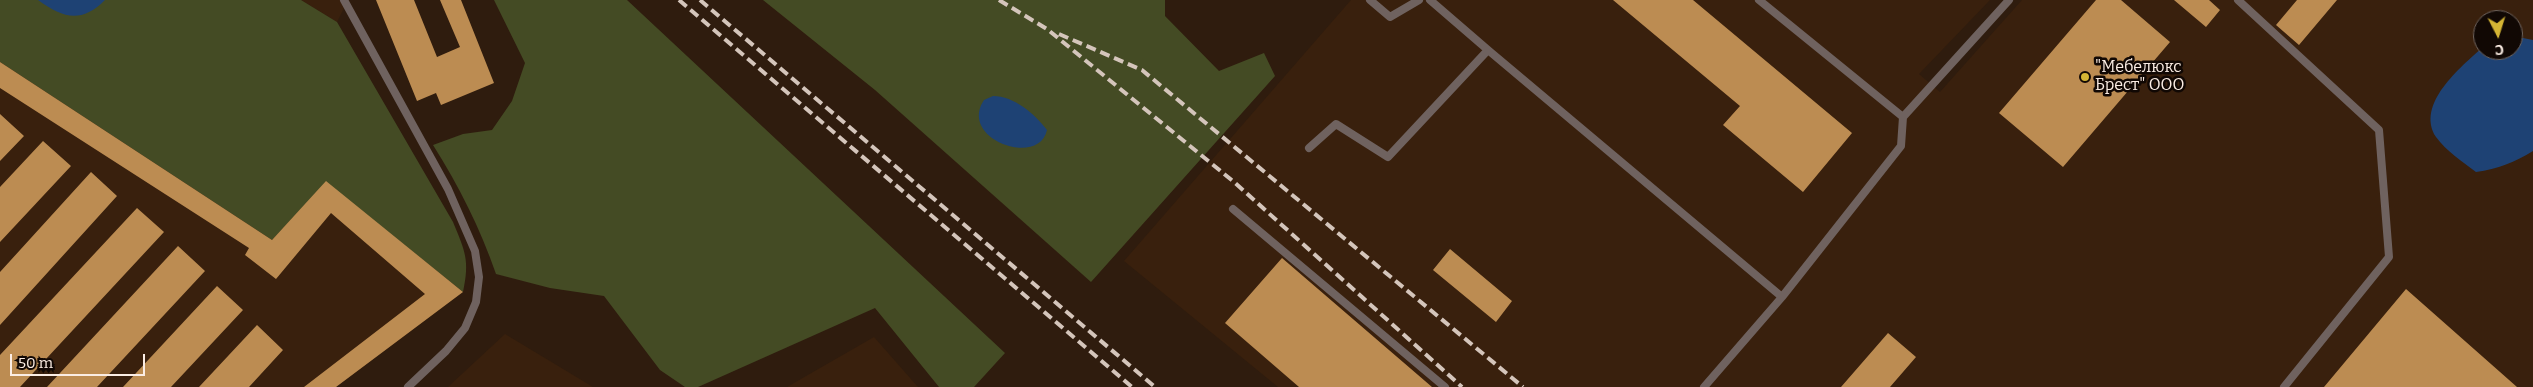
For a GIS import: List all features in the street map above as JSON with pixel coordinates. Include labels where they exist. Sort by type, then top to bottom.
[{"type":"lane","points":[[1370,0],[1390,17],[1419,0]]},
{"type":"lane","points":[[1430,0],[1782,297]]},
{"type":"lane","points":[[1759,0],[1903,117]]},
{"type":"lane","points":[[1704,387],[1782,297],[1901,146],[1903,117],[2009,0]]},
{"type":"lane","points":[[2238,0],[2379,130],[2389,257],[2284,387]]},
{"type":"lane","points":[[349,1],[448,189],[475,251],[480,277],[476,302],[465,328],[446,351],[408,387]]},
{"type":"lane","points":[[1309,148],[1336,124],[1388,157],[1488,50]]},
{"type":"lane","points":[[1233,209],[1445,387]]},
{"type":"shaded area","points":[[301,0],[348,0],[337,22]]},
{"type":"shaded area","points":[[1351,0],[1990,0],[1919,74],[1940,92],[2022,0],[2533,0],[2533,387],[1278,387],[1124,261]]},
{"type":"shaded area","points":[[0,62],[326,181],[463,292],[336,387],[0,387]]},
{"type":"shaded area","points":[[505,334],[593,387],[448,387]]},
{"type":"shaded area","points":[[874,337],[918,387],[787,387]]},
{"type":"green space","points":[[0,0],[301,0],[337,22],[453,222],[461,241],[466,263],[463,292],[326,182],[272,240],[0,62]]},
{"type":"green space","points":[[494,0],[627,0],[1005,353],[974,387],[939,387],[875,308],[698,387],[685,387],[660,370],[604,296],[550,288],[496,274],[468,208],[452,176],[433,145],[463,134],[492,130],[512,101],[525,63]]},
{"type":"green space","points":[[763,0],[1165,0],[1165,16],[1219,71],[1264,53],[1275,76],[1091,282],[875,90]]},
{"type":"water","points":[[38,0],[105,0],[88,13],[72,16],[56,11]]},
{"type":"water","points":[[2523,38],[2533,40],[2533,151],[2506,164],[2476,172],[2440,142],[2431,124],[2431,112],[2443,87],[2473,56],[2473,60],[2523,60]]},
{"type":"water","points":[[993,96],[1009,99],[1023,107],[1036,118],[1047,130],[1041,141],[1030,147],[1017,147],[1003,144],[990,137],[982,126],[979,114],[984,100]]},
{"type":"building","points":[[376,0],[414,0],[437,57],[460,47],[440,0],[461,0],[494,83],[441,105],[436,93],[417,101]]},
{"type":"building","points":[[1613,0],[1693,0],[1852,133],[1803,192],[1723,125],[1740,106]]},
{"type":"building","name":"\"Мебелюкс Брест\" ООО","points":[[2096,0],[2121,0],[2170,42],[2063,167],[1999,113]]},
{"type":"building","points":[[2174,0],[2209,0],[2220,10],[2206,27]]},
{"type":"building","points":[[2297,0],[2337,0],[2299,45],[2276,25]]},
{"type":"building","points":[[0,62],[272,240],[326,181],[463,292],[336,387],[304,387],[425,294],[331,213],[276,279],[245,255],[249,248],[0,88]]},
{"type":"building","points":[[0,114],[24,136],[0,161]]},
{"type":"building","points":[[43,141],[71,166],[0,242],[0,187]]},
{"type":"building","points":[[91,172],[117,196],[0,325],[0,272]]},
{"type":"building","points":[[137,208],[164,232],[20,387],[0,387],[0,355]]},
{"type":"building","points":[[178,246],[205,271],[97,387],[47,387]]},
{"type":"building","points":[[1450,249],[1512,301],[1496,322],[1433,270]]},
{"type":"building","points":[[1282,258],[1432,387],[1299,387],[1225,323]]},
{"type":"building","points":[[217,286],[243,310],[171,387],[123,387]]},
{"type":"building","points":[[2406,289],[2517,387],[2324,387]]},
{"type":"building","points":[[257,325],[283,350],[249,387],[199,387]]},
{"type":"building","points":[[1888,333],[1916,357],[1890,387],[1841,387]]},
{"type":"railway","points":[[679,0],[1132,387]]},
{"type":"railway","points":[[700,0],[1155,387]]},
{"type":"railway","points":[[999,0],[1047,29],[1234,182],[1462,387]]},
{"type":"railway","points":[[1059,34],[1142,70],[1523,387]]},
{"type":"place","name":"\"Мебелюкс Брест\" ООО","points":[[2085,77]]}]
